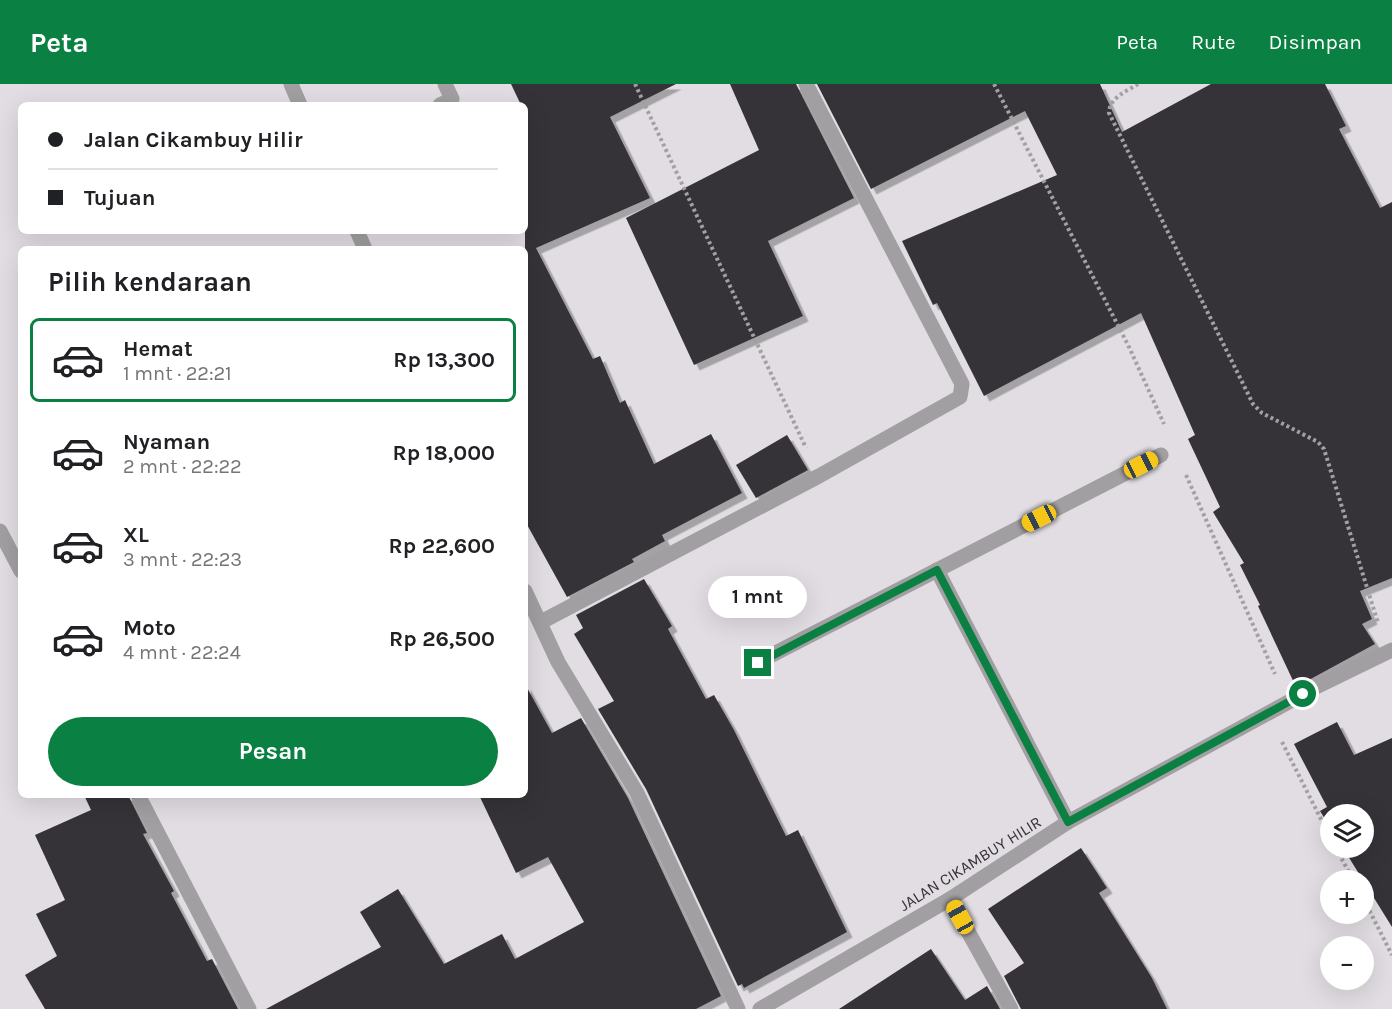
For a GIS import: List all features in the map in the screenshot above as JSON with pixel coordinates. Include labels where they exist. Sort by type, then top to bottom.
[{"type":"street","points":[[291,84],[299,102]]},
{"type":"street","points":[[445,84],[452,99],[446,102]]},
{"type":"street","points":[[541,622],[819,476],[952,404],[960,397],[962,384],[806,84]]},
{"type":"street","points":[[758,663],[1161,455]]},
{"type":"street","points":[[0,531],[18,565]]},
{"type":"street","points":[[937,570],[1068,822]]},
{"type":"street","points":[[528,597],[558,662],[637,793],[738,1009]]},
{"type":"street","name":"JALAN CIKAMBUY HILIR","points":[[760,1009],[950,899],[1068,822],[1288,703],[1390,651]]},
{"type":"street","points":[[140,798],[249,1009]]},
{"type":"street","points":[[950,899],[1011,1009]]},
{"type":"path","points":[[635,84],[819,476]]},
{"type":"path","points":[[994,84],[1129,347],[1168,433]]},
{"type":"path","points":[[1138,84],[1114,100],[1109,106],[1109,113],[1253,404],[1262,413],[1318,442],[1324,449],[1390,651]]},
{"type":"path","points":[[1182,466],[1288,703]]},
{"type":"path","points":[[1267,715],[1320,818]]},
{"type":"path","points":[[1374,920],[1392,955]]},
{"type":"building","points":[[511,84],[676,84],[610,117],[650,198],[536,248],[593,359],[600,356],[620,403],[625,400],[654,464],[711,434],[742,493],[662,535],[665,541],[632,559],[634,562],[567,597],[528,526],[528,246],[525,246],[525,234],[528,234],[528,102],[520,102]]},
{"type":"building","points":[[730,84],[796,84],[854,198],[768,241],[803,316],[694,365],[626,218],[759,150]]},
{"type":"building","points":[[817,84],[1100,84],[1122,132],[1211,84],[1325,84],[1346,126],[1339,129],[1380,208],[1392,202],[1392,578],[1360,591],[1372,619],[1362,624],[1375,644],[1296,687],[1240,565],[1244,563],[1213,512],[1220,507],[1188,439],[1195,435],[1141,313],[984,396],[937,303],[933,305],[902,241],[1057,175],[1025,111],[871,189]]},
{"type":"building","points":[[787,435],[808,470],[756,498],[736,465]]},
{"type":"building","points":[[644,579],[672,626],[668,629],[706,699],[714,695],[734,730],[786,836],[798,830],[847,932],[744,988],[742,984],[738,986],[646,789],[598,709],[614,701],[574,634],[583,628],[576,615]]},
{"type":"building","points":[[528,689],[552,733],[581,718],[628,798],[721,996],[696,1009],[266,1009],[381,947],[360,912],[398,889],[444,964],[502,934],[515,959],[584,922],[548,857],[516,873],[480,798],[528,798]]},
{"type":"building","points":[[1337,722],[1354,755],[1392,738],[1392,927],[1374,898],[1374,870],[1357,870],[1349,858],[1374,858],[1374,804],[1325,804],[1294,744]]},
{"type":"building","points":[[85,798],[130,798],[147,833],[143,834],[174,891],[171,893],[207,961],[212,959],[238,1009],[45,1009],[25,975],[57,956],[36,914],[65,900],[35,835],[91,810]]},
{"type":"building","points":[[1081,848],[1107,888],[1099,893],[1152,978],[1167,1009],[1021,1009],[1004,976],[1024,963],[988,909]]},
{"type":"building","points":[[931,949],[965,1000],[987,986],[1000,1009],[839,1009]]},
{"type":"route","points":[[758,663],[937,570],[1033,759],[1068,822],[1303,694]]}]
